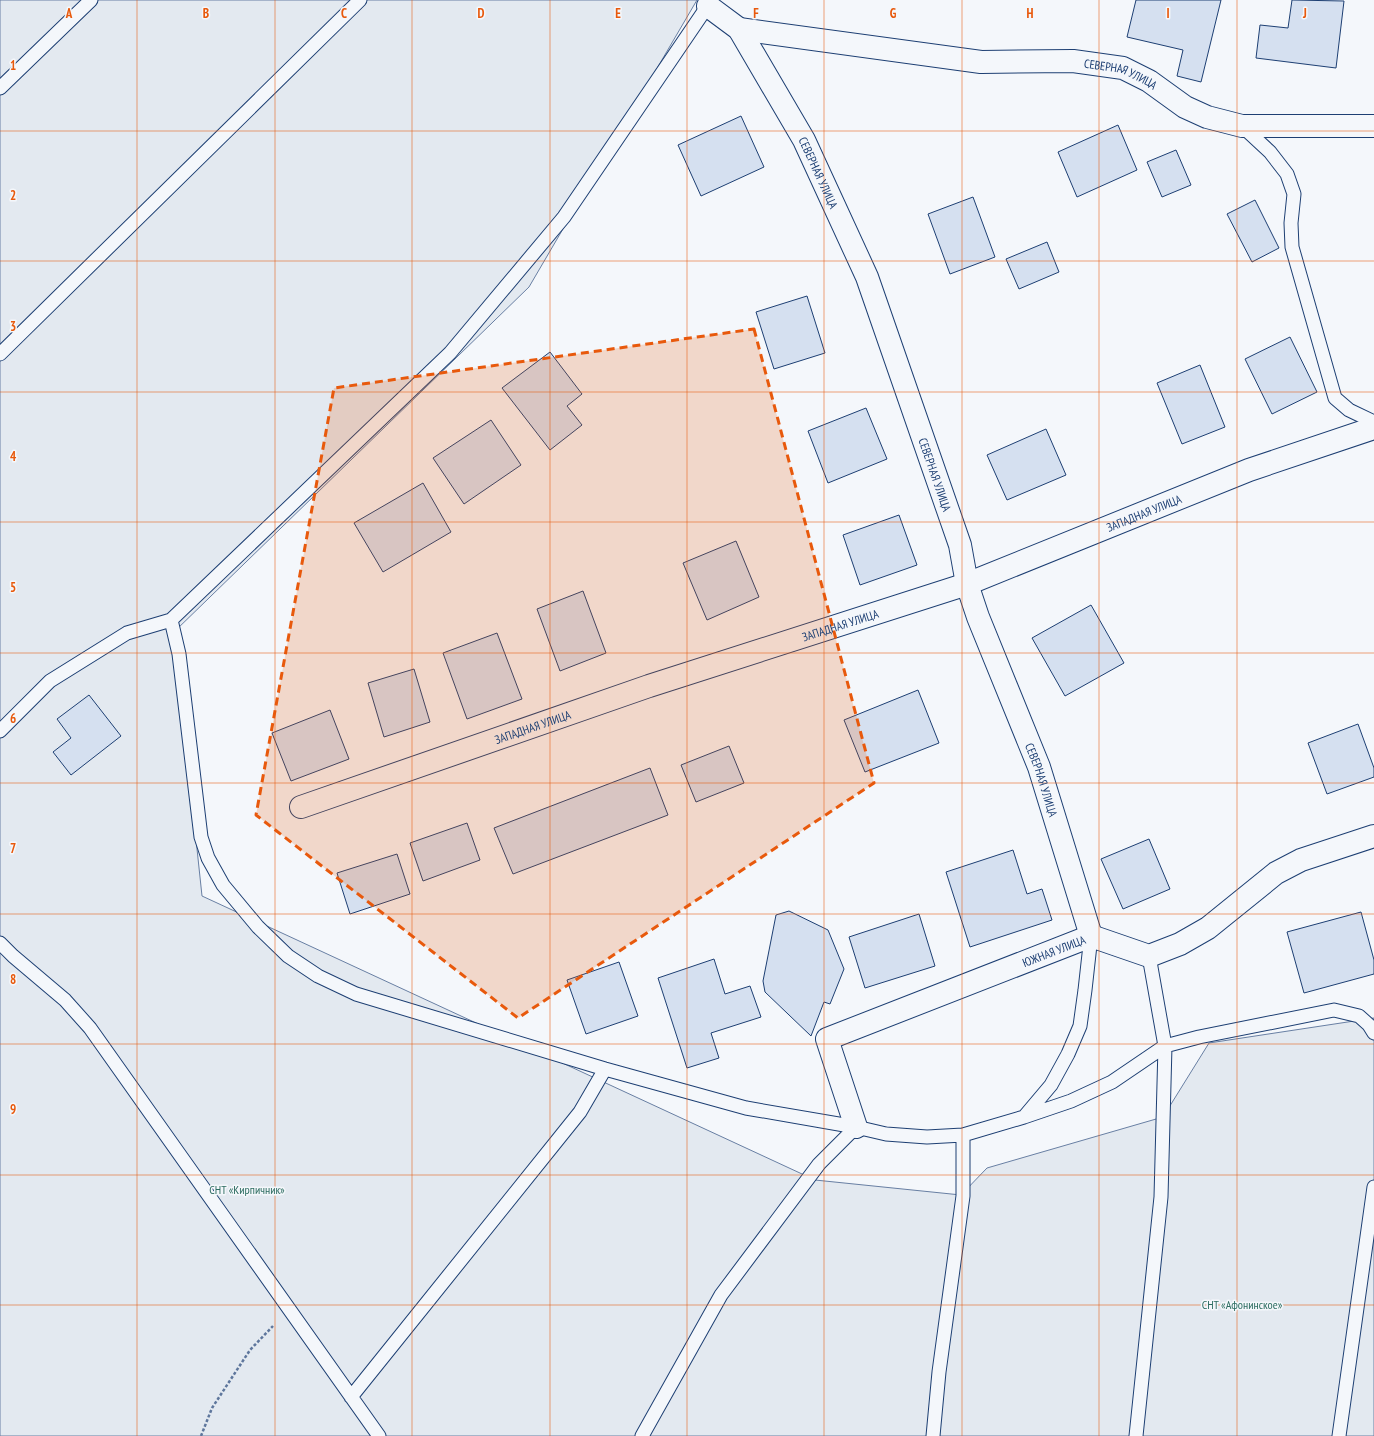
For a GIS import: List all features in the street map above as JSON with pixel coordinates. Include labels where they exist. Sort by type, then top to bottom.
[{"type":"street","name":"СЕВЕРНАЯ УЛИЦА","points":[[710,3],[739,29],[804,140],[867,277],[960,545],[967,584],[978,617],[1038,767],[1091,936]]},
{"type":"street","name":"СЕВЕРНАЯ УЛИЦА","points":[[739,29],[981,62],[1073,61],[1123,68],[1148,81],[1185,107],[1207,116],[1242,126],[1374,126]]},
{"type":"street","name":"ЗАПАДНАЯ УЛИЦА","points":[[301,807],[649,686],[967,584],[1249,470],[1374,428]]},
{"type":"street","points":[[1149,956],[1180,944],[1208,928],[1276,872],[1301,860],[1374,836]]},
{"type":"street","name":"ЮЖНАЯ УЛИЦА","points":[[856,1127],[827,1038],[1091,936],[1149,956]]},
{"type":"lane","points":[[0,88],[91,0]]},
{"type":"lane","points":[[0,354],[360,0]]},
{"type":"lane","points":[[0,731],[50,681],[127,633],[171,620],[450,353],[564,217],[710,3]]},
{"type":"lane","points":[[1242,126],[1270,152],[1287,174],[1294,194],[1291,223],[1292,247],[1336,398],[1349,410],[1374,422]]},
{"type":"lane","points":[[171,620],[179,654],[201,837],[208,858],[223,885],[258,927],[288,956],[312,972],[356,994],[605,1070],[746,1108],[856,1127],[886,1134],[927,1137],[963,1136],[1072,1101],[1112,1082],[1165,1046],[1199,1037],[1334,1010],[1358,1016],[1369,1025],[1374,1033]]},
{"type":"lane","points":[[1024,1117],[1051,1085],[1068,1054],[1080,1026],[1086,990],[1091,936]]},
{"type":"lane","points":[[0,943],[13,956],[65,1000],[90,1028],[379,1436]]},
{"type":"lane","points":[[1136,1436],[1161,1197],[1165,1046],[1149,956]]},
{"type":"lane","points":[[351,1397],[580,1112],[605,1070]]},
{"type":"lane","points":[[642,1436],[721,1295],[819,1164],[856,1127]]},
{"type":"lane","points":[[933,1436],[939,1372],[963,1196],[963,1136]]},
{"type":"lane","points":[[1339,1436],[1374,1186]]},
{"type":"path","points":[[200,1436],[212,1408],[250,1350],[289,1310]]},
{"type":"highlighted area","points":[[754,329],[874,783],[518,1018],[256,815],[334,388]]},
{"type":"green space","points":[[0,0],[697,0],[529,287],[174,632],[202,896],[815,1180],[961,1195],[987,1168],[1163,1117],[1209,1043],[1374,1018],[1374,1436],[0,1436]]},
{"type":"building","points":[[1136,0],[1221,0],[1201,82],[1177,76],[1183,50],[1127,37]]},
{"type":"building","points":[[1292,0],[1344,1],[1336,68],[1256,58],[1260,25],[1288,28]]},
{"type":"building","points":[[741,116],[764,167],[701,196],[678,145]]},
{"type":"building","points":[[1118,125],[1137,170],[1077,197],[1058,152]]},
{"type":"building","points":[[1176,150],[1191,185],[1162,197],[1147,162]]},
{"type":"building","points":[[973,197],[995,257],[950,274],[928,214]]},
{"type":"building","points":[[1255,200],[1279,248],[1252,262],[1227,214]]},
{"type":"building","points":[[1047,242],[1059,272],[1019,289],[1006,259]]},
{"type":"building","points":[[807,296],[825,353],[774,369],[756,312]]},
{"type":"building","points":[[1290,337],[1317,392],[1272,414],[1245,359]]},
{"type":"building","points":[[550,352],[582,394],[567,406],[582,425],[550,450],[502,388]]},
{"type":"building","points":[[1200,365],[1225,427],[1182,444],[1157,383]]},
{"type":"building","points":[[866,408],[887,459],[828,483],[808,431]]},
{"type":"building","points":[[491,420],[521,465],[464,504],[433,458]]},
{"type":"building","points":[[1046,429],[1066,475],[1007,500],[987,455]]},
{"type":"building","points":[[423,483],[451,532],[383,572],[354,523]]},
{"type":"building","points":[[899,515],[917,565],[860,585],[843,535]]},
{"type":"building","points":[[736,541],[759,597],[707,620],[683,563]]},
{"type":"building","points":[[583,591],[606,653],[560,671],[537,609]]},
{"type":"building","points":[[1091,605],[1124,663],[1065,696],[1032,638]]},
{"type":"building","points":[[497,633],[522,699],[467,719],[443,653]]},
{"type":"building","points":[[414,669],[430,722],[384,737],[368,683]]},
{"type":"building","points":[[918,690],[939,743],[865,772],[844,720]]},
{"type":"building","points":[[89,695],[121,736],[71,775],[53,752],[71,738],[57,719]]},
{"type":"building","points":[[330,710],[349,759],[291,781],[272,733]]},
{"type":"building","points":[[1358,724],[1374,768],[1374,777],[1327,794],[1308,743]]},
{"type":"building","points":[[729,746],[744,783],[696,802],[681,765]]},
{"type":"building","points":[[650,768],[668,815],[513,874],[494,828]]},
{"type":"building","points":[[467,823],[480,860],[423,881],[410,843]]},
{"type":"building","points":[[1149,839],[1170,889],[1123,909],[1101,859]]},
{"type":"building","points":[[1013,850],[1027,894],[1042,889],[1052,920],[970,947],[946,872]]},
{"type":"building","points":[[397,854],[410,894],[350,914],[337,873]]},
{"type":"building","points":[[789,911],[828,930],[844,969],[830,1004],[824,1002],[811,1036],[765,992],[763,981],[776,915]]},
{"type":"building","points":[[1361,912],[1374,960],[1374,974],[1304,993],[1287,932]]},
{"type":"building","points":[[919,914],[935,966],[865,988],[849,937]]},
{"type":"building","points":[[714,959],[725,994],[750,986],[761,1017],[711,1033],[719,1058],[687,1068],[658,978]]},
{"type":"building","points":[[619,962],[638,1016],[586,1034],[567,980]]},
{"type":"park label","name":"СНТ «Кирпичник»","points":[[247,1189]]},
{"type":"park label","name":"СНТ «Афонинское»","points":[[1242,1304]]}]
